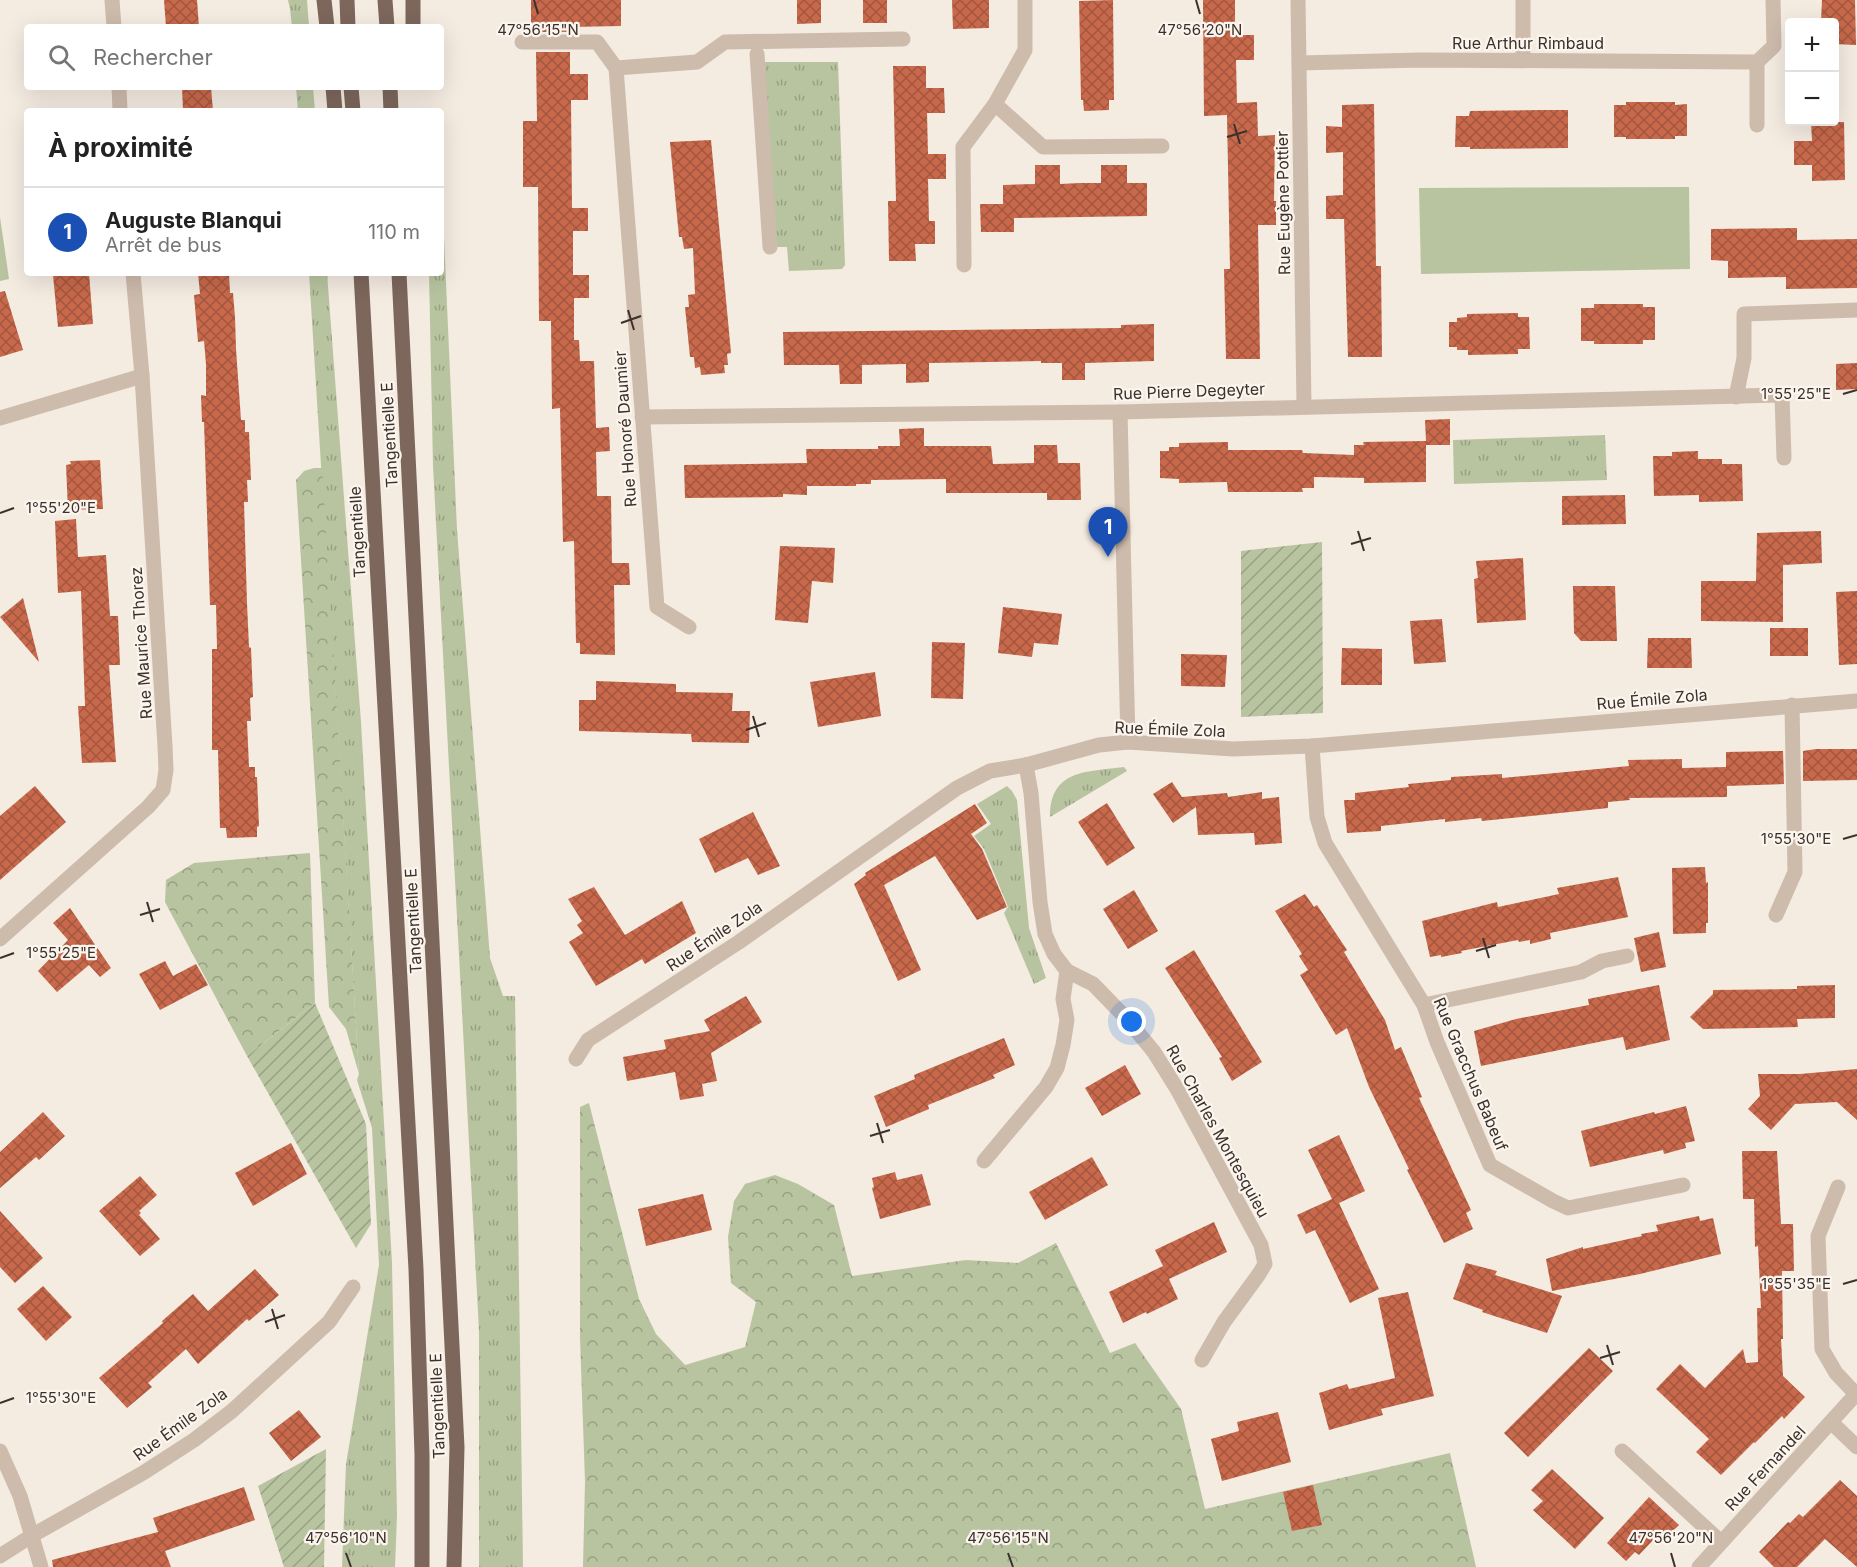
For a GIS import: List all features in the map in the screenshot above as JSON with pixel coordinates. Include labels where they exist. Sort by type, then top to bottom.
[{"type":"main road","points":[[324,0],[327,24]]},
{"type":"main road","points":[[347,0],[348,24]]},
{"type":"main road","points":[[385,0],[387,24]]},
{"type":"main road","points":[[413,24],[414,0]]},
{"type":"main road","points":[[333,90],[335,108]]},
{"type":"main road","points":[[351,90],[352,108]]},
{"type":"main road","points":[[351,276],[374,514]]},
{"type":"main road","name":"Tangentielle","points":[[361,276],[389,789]]},
{"type":"main road","name":"Tangentielle E","points":[[399,276],[458,1447],[454,1567]]},
{"type":"main road","name":"Tangentielle E","points":[[389,789],[416,1269],[422,1455],[422,1567]]},
{"type":"street","points":[[112,0],[114,24]]},
{"type":"street","points":[[964,265],[963,147],[995,104],[1025,50],[1025,0]]},
{"type":"street","name":"Rue Eugène Pottier","points":[[1298,0],[1304,406]]},
{"type":"street","points":[[1523,0],[1523,60]]},
{"type":"street","points":[[1757,126],[1757,62],[1774,46],[1773,0]]},
{"type":"street","points":[[522,42],[597,42],[616,68],[697,62],[725,42],[903,39]]},
{"type":"street","points":[[757,54],[770,247]]},
{"type":"street","name":"Rue Arthur Rimbaud","points":[[1299,63],[1523,60],[1757,62]]},
{"type":"street","name":"Rue Honoré Daumier","points":[[616,68],[657,607],[689,627]]},
{"type":"street","points":[[118,90],[120,108]]},
{"type":"street","points":[[995,104],[1043,147],[1162,146]]},
{"type":"street","name":"Rue Maurice Thorez","points":[[0,939],[148,807],[163,789],[166,770],[165,746],[142,376],[133,276]]},
{"type":"street","points":[[1736,397],[1744,358],[1744,314],[1857,310]]},
{"type":"street","points":[[0,418],[142,376]]},
{"type":"street","name":"Rue Pierre Degeyter","points":[[642,417],[1120,412],[1782,396],[1784,458]]},
{"type":"street","points":[[1120,412],[1128,742]]},
{"type":"street","name":"Rue Émile Zola","points":[[576,1059],[588,1040],[739,942],[957,788],[990,771],[1026,765],[1099,745],[1128,742],[1233,749],[1312,746],[1857,701]]},
{"type":"street","points":[[1776,915],[1795,872],[1792,705]]},
{"type":"street","name":"Rue Gracchus Babeuf","points":[[1312,746],[1317,817],[1325,843],[1424,1005],[1437,1042],[1490,1165],[1568,1208],[1683,1185]]},
{"type":"street","name":"Rue Charles Montesquieu","points":[[1026,765],[1031,793],[1040,902],[1045,934],[1054,954],[1067,971],[1093,984],[1126,1018],[1154,1052],[1177,1089],[1261,1245],[1265,1263],[1260,1274],[1224,1322],[1202,1360]]},
{"type":"street","points":[[1424,1005],[1581,972],[1602,961],[1627,957]]},
{"type":"street","points":[[984,1161],[1046,1087],[1057,1068],[1067,1020],[1063,999],[1067,971]]},
{"type":"street","points":[[1838,1187],[1818,1236],[1821,1349],[1836,1373],[1857,1393]]},
{"type":"street","name":"Rue Émile Zola","points":[[0,1556],[143,1473],[194,1440],[232,1411],[329,1322],[353,1287]]},
{"type":"street","name":"Rue Fernandel","points":[[1699,1567],[1857,1393]]},
{"type":"street","points":[[1832,1423],[1857,1447]]},
{"type":"street","points":[[0,1451],[20,1496],[41,1567]]},
{"type":"street","points":[[1622,1451],[1721,1542]]},
{"type":"green space","points":[[288,0],[307,0],[309,24],[292,24]]},
{"type":"green space","points":[[764,62],[838,62],[845,265],[842,269],[789,271],[787,247],[775,247]]},
{"type":"green space","points":[[296,90],[313,90],[315,108],[298,108]]},
{"type":"green space","points":[[1689,187],[1690,269],[1421,274],[1419,188]]},
{"type":"green space","points":[[0,217],[9,279],[0,281]]},
{"type":"green space","points":[[444,238],[457,530],[490,958],[503,996],[515,996],[523,1567],[479,1567],[479,1331],[433,466],[429,276],[444,276]]},
{"type":"green space","points":[[309,276],[327,276],[361,722],[392,1263],[397,1515],[395,1567],[342,1567],[346,1464],[379,1265],[372,1128],[357,1080],[359,1074]]},
{"type":"green space","points":[[1605,435],[1607,480],[1454,484],[1453,440]]},
{"type":"green space","points":[[322,468],[359,1074],[346,1029],[329,1007],[296,480],[304,471]]},
{"type":"green space","points":[[1322,542],[1323,713],[1241,717],[1241,551]]},
{"type":"green space","points":[[1124,767],[1127,771],[1050,817],[1056,790],[1064,781],[1084,772]]},
{"type":"green space","points":[[1007,786],[1017,800],[1029,928],[1046,978],[1034,984],[1004,913],[1008,907],[984,849],[974,836],[991,824],[977,804]]},
{"type":"green space","points":[[310,853],[315,1003],[247,1056],[165,902],[166,880],[194,863]]},
{"type":"green space","points":[[315,1003],[366,1124],[371,1224],[356,1248],[247,1056]]},
{"type":"green space","points":[[589,1103],[639,1299],[656,1334],[685,1365],[745,1347],[756,1302],[731,1283],[728,1237],[734,1201],[745,1184],[775,1175],[798,1184],[834,1205],[852,1276],[966,1260],[1018,1263],[1056,1243],[1110,1353],[1135,1343],[1181,1409],[1205,1509],[1450,1453],[1476,1567],[583,1567],[585,1481],[580,1338],[580,1107]]},
{"type":"green space","points":[[326,1449],[324,1567],[284,1567],[258,1486]]},
{"type":"building","points":[[164,0],[197,0],[199,24],[166,24]]},
{"type":"building","points":[[531,0],[621,0],[621,26],[570,27],[570,32],[536,32],[536,28],[531,28]]},
{"type":"building","points":[[797,0],[821,0],[821,23],[797,24]]},
{"type":"building","points":[[863,0],[887,0],[887,23],[863,23]]},
{"type":"building","points":[[952,0],[989,0],[989,28],[953,29]]},
{"type":"building","points":[[1113,0],[1114,100],[1109,100],[1109,110],[1084,111],[1083,100],[1081,100],[1079,1]]},
{"type":"building","points":[[1203,0],[1235,0],[1235,35],[1254,35],[1254,60],[1236,60],[1237,103],[1257,102],[1258,136],[1275,135],[1276,225],[1258,225],[1260,359],[1226,359],[1224,269],[1230,269],[1227,115],[1204,116]]},
{"type":"building","points":[[1822,0],[1855,0],[1856,45],[1839,44],[1839,18],[1821,18]]},
{"type":"building","points":[[536,52],[570,52],[570,74],[588,74],[588,100],[571,100],[572,208],[588,208],[588,231],[573,231],[573,275],[589,275],[589,298],[574,298],[574,340],[579,340],[580,361],[594,361],[596,428],[609,427],[610,451],[596,452],[597,496],[611,496],[612,563],[629,563],[630,585],[614,585],[615,655],[580,654],[580,643],[576,643],[574,541],[563,542],[560,408],[552,409],[551,321],[539,321],[538,187],[523,187],[523,121],[537,121]]},
{"type":"building","points":[[893,66],[926,66],[926,88],[944,88],[945,113],[927,113],[928,154],[946,154],[946,179],[928,179],[929,221],[935,221],[935,244],[915,244],[916,261],[889,261],[888,201],[896,201]]},
{"type":"building","points":[[182,90],[211,90],[213,108],[183,108]]},
{"type":"building","points":[[1626,102],[1687,104],[1687,136],[1675,136],[1675,139],[1614,137],[1614,105],[1626,105]]},
{"type":"building","points":[[1374,104],[1376,266],[1381,266],[1382,357],[1348,357],[1344,219],[1326,219],[1326,196],[1343,195],[1343,152],[1326,153],[1326,126],[1342,127],[1342,105]]},
{"type":"building","points":[[1568,110],[1568,148],[1470,149],[1470,147],[1455,147],[1456,116],[1469,116],[1470,111]]},
{"type":"building","points":[[1839,122],[1844,122],[1845,180],[1812,181],[1812,165],[1794,165],[1794,141],[1812,141],[1811,126],[1839,126]]},
{"type":"building","points":[[711,140],[731,353],[727,354],[728,365],[724,365],[725,373],[701,375],[700,367],[695,368],[694,357],[690,357],[685,307],[689,307],[688,295],[695,294],[693,248],[684,249],[682,237],[679,237],[670,142]]},
{"type":"building","points":[[1035,165],[1060,165],[1060,184],[1101,183],[1101,165],[1127,165],[1127,183],[1147,183],[1147,216],[1014,218],[1014,232],[981,232],[980,204],[1003,204],[1003,185],[1035,184]]},
{"type":"building","points":[[1797,228],[1797,240],[1857,239],[1857,288],[1786,289],[1786,277],[1728,278],[1728,261],[1711,260],[1711,229]]},
{"type":"building","points":[[53,276],[89,276],[93,324],[58,327]]},
{"type":"building","points":[[198,276],[229,276],[235,317],[241,420],[245,420],[245,432],[249,432],[251,480],[247,480],[248,502],[244,502],[253,697],[250,698],[251,721],[247,721],[249,767],[255,767],[255,777],[257,777],[259,826],[257,837],[227,838],[226,828],[220,828],[218,750],[212,750],[212,649],[217,649],[216,605],[210,605],[204,422],[202,422],[201,395],[206,396],[206,364],[204,341],[198,342],[194,295],[200,294]]},
{"type":"building","points":[[5,291],[23,350],[0,357],[0,292]]},
{"type":"building","points":[[1594,304],[1643,304],[1643,307],[1655,307],[1655,340],[1643,340],[1643,344],[1594,344],[1594,341],[1581,341],[1581,308],[1594,308]]},
{"type":"building","points":[[1518,313],[1518,317],[1529,317],[1530,349],[1518,349],[1518,354],[1468,355],[1468,350],[1449,347],[1449,322],[1457,322],[1457,318],[1467,317],[1467,314]]},
{"type":"building","points":[[1154,324],[1154,361],[1085,363],[1085,380],[1062,380],[1062,363],[1041,363],[1041,361],[929,363],[929,382],[906,383],[906,364],[862,365],[862,384],[840,384],[839,365],[784,365],[783,332],[1121,328],[1121,325]]},
{"type":"building","points":[[1857,363],[1857,389],[1836,390],[1836,364]]},
{"type":"building","points":[[1450,419],[1450,445],[1426,445],[1426,482],[1364,483],[1364,478],[1314,477],[1314,488],[1302,488],[1303,492],[1228,492],[1227,482],[1179,483],[1179,479],[1160,478],[1160,451],[1169,451],[1169,447],[1179,447],[1179,443],[1228,442],[1228,450],[1302,450],[1303,453],[1354,455],[1354,445],[1364,445],[1363,442],[1426,441],[1425,420]]},
{"type":"building","points":[[924,428],[924,446],[991,446],[993,464],[1034,463],[1034,445],[1057,445],[1058,463],[1080,463],[1081,500],[1047,500],[1047,493],[946,493],[946,479],[871,480],[871,484],[856,484],[856,486],[807,486],[807,495],[783,494],[783,497],[685,498],[684,465],[807,463],[806,449],[878,449],[878,446],[900,446],[899,429]]},
{"type":"building","points":[[1698,451],[1698,459],[1722,459],[1722,464],[1742,464],[1743,501],[1699,502],[1699,495],[1654,496],[1653,456],[1672,456],[1672,452]]},
{"type":"building","points":[[100,460],[103,509],[68,510],[66,465],[71,464],[70,461]]},
{"type":"building","points":[[1625,495],[1626,524],[1562,525],[1562,496]]},
{"type":"building","points":[[76,519],[78,557],[106,555],[110,616],[118,616],[120,665],[109,665],[116,762],[82,763],[78,706],[85,706],[81,591],[58,593],[55,521]]},
{"type":"building","points":[[1821,531],[1822,563],[1783,565],[1783,622],[1701,621],[1701,581],[1756,581],[1757,533]]},
{"type":"building","points":[[780,546],[835,548],[833,583],[812,581],[808,623],[775,620]]},
{"type":"building","points":[[1523,558],[1526,620],[1477,623],[1474,579],[1478,578],[1476,561]]},
{"type":"building","points":[[1573,586],[1615,586],[1617,641],[1581,641],[1574,633]]},
{"type":"building","points":[[1857,591],[1857,664],[1839,665],[1836,592]]},
{"type":"building","points":[[23,598],[39,662],[0,617]]},
{"type":"building","points":[[1003,607],[1062,614],[1058,645],[1034,643],[1032,657],[998,653]]},
{"type":"building","points":[[1442,619],[1446,662],[1414,664],[1410,621]]},
{"type":"building","points":[[1770,628],[1808,628],[1808,656],[1770,656]]},
{"type":"building","points":[[1648,638],[1691,638],[1692,668],[1647,668]]},
{"type":"building","points":[[932,642],[965,643],[963,699],[931,698]]},
{"type":"building","points":[[1342,648],[1382,649],[1382,685],[1341,685]]},
{"type":"building","points":[[1181,654],[1227,655],[1225,687],[1181,686]]},
{"type":"building","points":[[875,672],[881,716],[818,727],[810,682]]},
{"type":"building","points":[[596,681],[676,684],[676,692],[733,693],[732,711],[750,711],[749,743],[692,742],[691,734],[579,731],[579,700],[596,700]]},
{"type":"building","points":[[1857,749],[1857,780],[1803,781],[1803,751]]},
{"type":"building","points":[[1783,751],[1784,784],[1727,786],[1727,797],[1629,798],[1630,800],[1608,802],[1608,808],[1482,821],[1481,818],[1445,822],[1445,819],[1381,826],[1381,831],[1347,833],[1344,800],[1355,800],[1355,793],[1409,787],[1408,784],[1451,780],[1451,777],[1502,774],[1502,778],[1629,766],[1628,760],[1682,759],[1682,768],[1726,767],[1726,752]]},
{"type":"building","points":[[1172,782],[1182,797],[1227,793],[1228,797],[1262,792],[1262,799],[1279,797],[1282,843],[1255,845],[1254,833],[1198,835],[1196,807],[1173,823],[1153,794]]},
{"type":"building","points":[[35,786],[66,822],[0,880],[0,816]]},
{"type":"building","points":[[1107,803],[1135,848],[1107,866],[1078,822]]},
{"type":"building","points":[[975,804],[987,823],[971,834],[982,849],[1007,907],[977,920],[935,856],[884,885],[921,970],[898,981],[854,884],[866,875],[865,873]]},
{"type":"building","points":[[753,812],[780,866],[758,875],[748,858],[715,873],[699,839]]},
{"type":"building","points":[[1705,867],[1706,883],[1708,882],[1706,933],[1673,934],[1672,868]]},
{"type":"building","points":[[1618,877],[1628,917],[1550,933],[1551,939],[1530,944],[1530,940],[1519,942],[1518,940],[1461,951],[1462,953],[1430,957],[1422,921],[1497,902],[1498,907],[1559,894],[1557,888]]},
{"type":"building","points":[[594,887],[625,935],[682,901],[696,933],[645,964],[642,959],[596,986],[569,942],[583,933],[577,925],[582,921],[568,899]]},
{"type":"building","points":[[1134,890],[1158,931],[1128,949],[1103,909]]},
{"type":"building","points":[[1305,894],[1314,907],[1317,905],[1347,950],[1344,952],[1385,1020],[1395,1050],[1401,1047],[1422,1097],[1419,1098],[1471,1210],[1466,1213],[1473,1229],[1444,1243],[1369,1087],[1347,1028],[1336,1035],[1300,975],[1308,970],[1299,956],[1302,954],[1275,911]]},
{"type":"building","points":[[70,908],[111,968],[100,977],[89,965],[57,992],[38,971],[68,940],[53,923]]},
{"type":"building","points":[[1659,932],[1666,967],[1641,972],[1634,938]]},
{"type":"building","points":[[1194,950],[1262,1062],[1232,1081],[1219,1058],[1222,1057],[1165,968]]},
{"type":"building","points":[[165,961],[173,976],[196,964],[208,985],[160,1010],[139,974]]},
{"type":"building","points":[[1659,985],[1670,1040],[1626,1050],[1623,1037],[1481,1066],[1474,1031],[1516,1019],[1589,1005],[1588,999]]},
{"type":"building","points":[[1835,985],[1835,1018],[1797,1019],[1798,1027],[1703,1029],[1690,1017],[1713,994],[1713,990],[1797,989],[1797,986]]},
{"type":"building","points":[[746,996],[762,1022],[711,1053],[717,1081],[702,1084],[704,1096],[680,1100],[675,1072],[627,1081],[623,1057],[666,1049],[664,1040],[710,1031],[704,1020]]},
{"type":"building","points":[[1004,1038],[1015,1065],[993,1075],[995,1078],[928,1105],[929,1109],[886,1127],[874,1096],[915,1079],[914,1075]]},
{"type":"building","points":[[1125,1065],[1141,1094],[1102,1116],[1085,1088]]},
{"type":"building","points":[[1857,1069],[1857,1120],[1837,1102],[1795,1104],[1771,1130],[1748,1109],[1760,1096],[1758,1074],[1800,1074]]},
{"type":"building","points":[[1686,1106],[1695,1141],[1685,1143],[1686,1148],[1664,1154],[1663,1150],[1590,1167],[1581,1131]]},
{"type":"building","points":[[43,1112],[65,1136],[39,1160],[36,1157],[0,1188],[0,1152]]},
{"type":"building","points":[[1339,1135],[1365,1191],[1339,1203],[1379,1289],[1350,1303],[1315,1230],[1306,1234],[1297,1215],[1332,1199],[1308,1150]]},
{"type":"building","points":[[291,1143],[307,1174],[253,1206],[235,1173]]},
{"type":"building","points":[[1742,1151],[1777,1151],[1781,1224],[1793,1224],[1794,1271],[1782,1271],[1783,1376],[1805,1397],[1784,1419],[1782,1416],[1721,1475],[1696,1452],[1709,1439],[1656,1389],[1680,1364],[1705,1388],[1743,1349],[1746,1363],[1758,1362],[1757,1308],[1761,1308],[1758,1246],[1755,1247],[1754,1199],[1743,1199]]},
{"type":"building","points":[[1092,1157],[1108,1185],[1045,1220],[1029,1192]]},
{"type":"building","points":[[895,1172],[897,1180],[922,1174],[931,1205],[880,1219],[872,1188],[874,1187],[872,1178]]},
{"type":"building","points":[[140,1176],[157,1195],[139,1211],[141,1213],[139,1215],[160,1239],[140,1256],[99,1211]]},
{"type":"building","points":[[703,1194],[712,1230],[646,1246],[638,1209]]},
{"type":"building","points":[[0,1211],[43,1258],[15,1283],[0,1267]]},
{"type":"building","points":[[1699,1216],[1700,1221],[1713,1218],[1721,1254],[1640,1274],[1552,1291],[1546,1259],[1583,1247],[1583,1249],[1642,1236],[1641,1234],[1658,1231],[1656,1225]]},
{"type":"building","points":[[1214,1222],[1227,1252],[1169,1279],[1178,1299],[1123,1323],[1109,1292],[1163,1266],[1155,1250]]},
{"type":"building","points":[[1466,1263],[1497,1271],[1495,1275],[1562,1296],[1547,1333],[1482,1312],[1483,1310],[1453,1299]]},
{"type":"building","points":[[255,1269],[279,1295],[249,1321],[247,1319],[198,1364],[186,1349],[148,1383],[152,1387],[127,1408],[99,1378],[193,1294],[208,1311]]},
{"type":"building","points":[[43,1286],[72,1317],[46,1341],[17,1309]]},
{"type":"building","points":[[1408,1292],[1434,1396],[1381,1409],[1383,1415],[1329,1430],[1319,1393],[1347,1384],[1349,1389],[1395,1378],[1378,1298]]},
{"type":"building","points":[[1589,1348],[1613,1371],[1528,1457],[1504,1433]]},
{"type":"building","points":[[299,1410],[321,1437],[291,1461],[269,1433]]},
{"type":"building","points":[[1278,1412],[1291,1462],[1222,1481],[1211,1439],[1239,1431],[1237,1422]]},
{"type":"building","points":[[1552,1469],[1604,1518],[1575,1549],[1533,1510],[1543,1501],[1531,1490]]},
{"type":"building","points":[[1840,1480],[1857,1496],[1857,1567],[1825,1539],[1797,1567],[1774,1567],[1759,1552],[1788,1522],[1790,1523],[1799,1514],[1803,1517]]},
{"type":"building","points":[[1313,1485],[1322,1525],[1292,1531],[1283,1492]]},
{"type":"building","points":[[244,1487],[255,1520],[165,1551],[171,1567],[53,1567],[52,1560],[158,1532],[153,1518]]},
{"type":"building","points":[[1649,1497],[1679,1525],[1661,1542],[1656,1537],[1639,1555],[1635,1552],[1626,1561],[1607,1543]]},
{"type":"place","name":"Auguste Blanqui","points":[[1108,557]]}]
